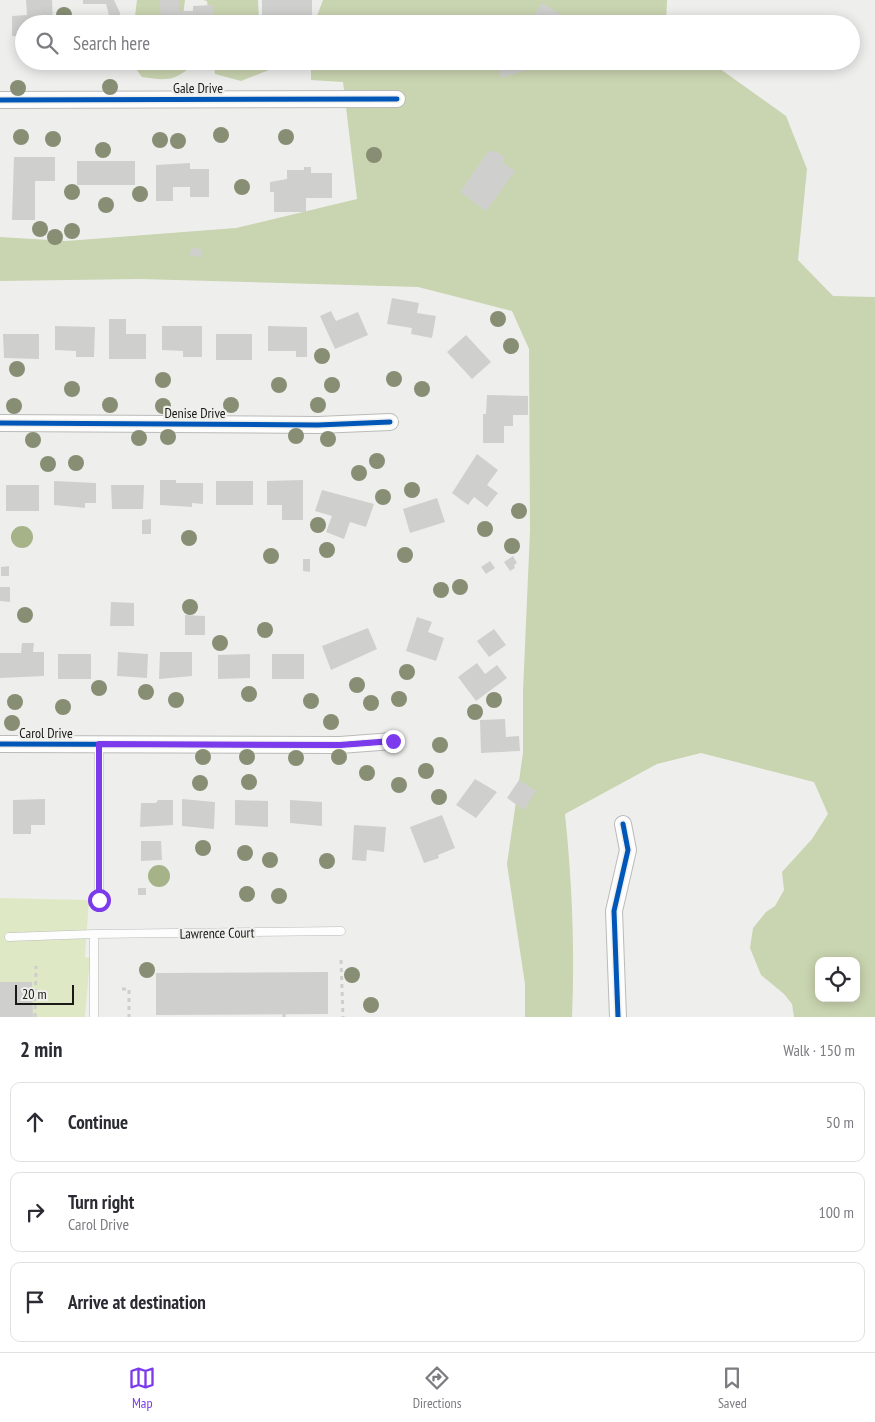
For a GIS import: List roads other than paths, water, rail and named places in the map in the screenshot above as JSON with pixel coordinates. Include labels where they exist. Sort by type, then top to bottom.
[{"type":"street","name":"Gale Drive","points":[[0,100],[397,98]]},
{"type":"street","name":"Denise Drive","points":[[0,423],[318,425],[390,422]]},
{"type":"street","name":"Carol Drive","points":[[0,744],[340,745],[393,741]]},
{"type":"street","points":[[618,1017],[614,912],[628,850],[623,824]]},
{"type":"lane","points":[[99,744],[99,900]]},
{"type":"lane","name":"Lawrence Court","points":[[10,937],[341,931]]},
{"type":"lane","points":[[94,934],[94,1017]]}]
